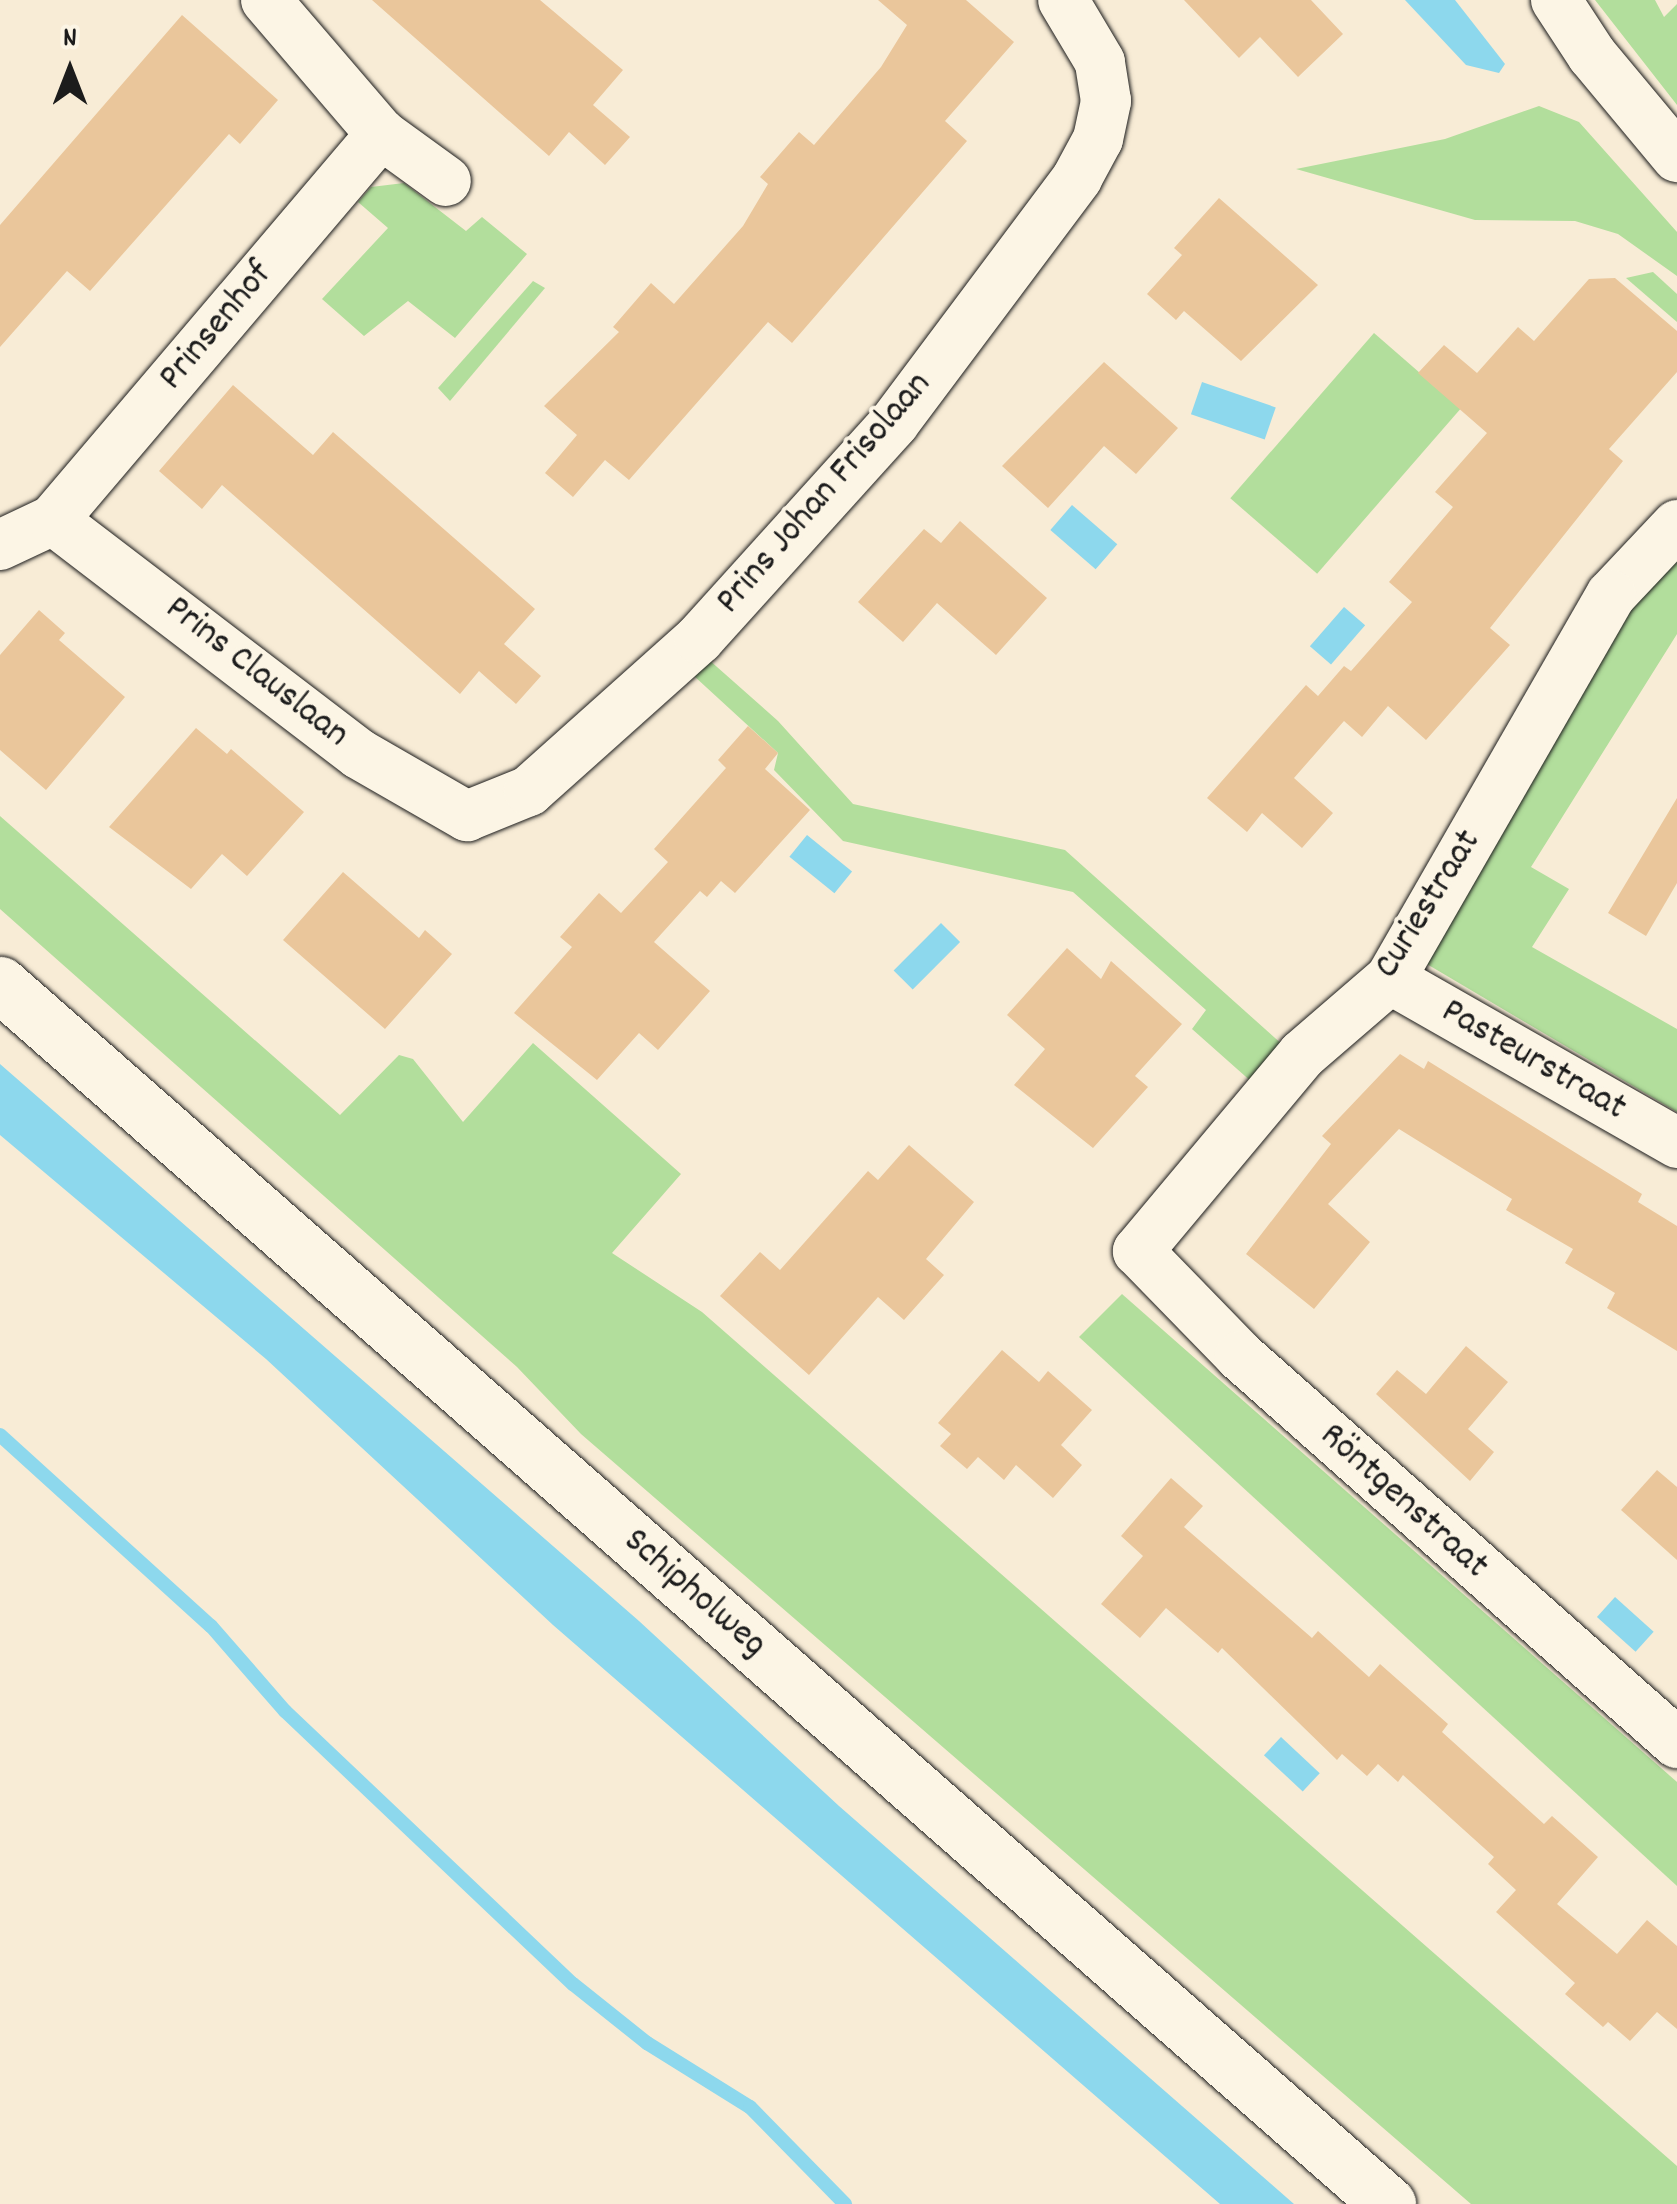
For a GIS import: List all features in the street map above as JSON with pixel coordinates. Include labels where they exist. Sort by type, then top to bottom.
[{"type":"main road","name":"Schipholweg","points":[[0,984],[1388,2204]]},
{"type":"street","points":[[266,0],[381,134],[446,180]]},
{"type":"street","name":"Prins Johan Frisolaan","points":[[466,816],[529,791],[699,639],[894,423],[1077,178],[1098,139],[1106,101],[1100,62],[1063,0]]},
{"type":"street","points":[[1556,0],[1592,56],[1677,157]]},
{"type":"street","name":"Prinsenhof","points":[[53,520],[381,134]]},
{"type":"street","points":[[0,544],[53,520]]},
{"type":"street","name":"Prins Clauslaan","points":[[53,520],[358,754],[466,816]]},
{"type":"street","name":"Curiestraat","points":[[1138,1251],[1302,1054],[1390,979],[1611,595],[1677,525]]},
{"type":"street","name":"Pasteurstraat","points":[[1390,979],[1677,1143]]},
{"type":"street","name":"Röntgenstraat","points":[[1138,1251],[1240,1356],[1677,1743]]},
{"type":"green space","points":[[1595,0],[1655,0],[1664,17],[1677,4],[1677,105]]},
{"type":"green space","points":[[1539,106],[1579,122],[1677,232],[1677,276],[1618,234],[1575,221],[1475,220],[1296,169],[1445,139]]},
{"type":"green space","points":[[404,183],[466,231],[482,217],[527,254],[455,338],[408,301],[364,336],[322,299],[388,228],[358,202],[371,187]]},
{"type":"green space","points":[[1653,272],[1677,294],[1677,322],[1626,278]]},
{"type":"green space","points":[[533,281],[545,288],[450,401],[438,388]]},
{"type":"green space","points":[[1374,333],[1461,408],[1317,574],[1230,498]]},
{"type":"green space","points":[[1677,551],[1677,634],[1531,867],[1569,889],[1532,947],[1677,1029],[1677,1112],[1420,960],[1626,615]]},
{"type":"green space","points":[[708,659],[778,721],[853,804],[1065,850],[1284,1046],[1254,1084],[1192,1029],[1206,1010],[1073,892],[843,841],[774,770],[778,753],[694,676]]},
{"type":"green space","points":[[0,816],[340,1115],[399,1055],[413,1059],[463,1122],[533,1043],[681,1174],[612,1253],[702,1312],[1677,2166],[1677,2204],[1471,2204],[581,1434],[517,1367],[0,909]]},
{"type":"green space","points":[[1122,1294],[1677,1782],[1677,1886],[1079,1337]]},
{"type":"water","points":[[1405,0],[1455,0],[1505,64],[1499,73],[1466,65]]},
{"type":"water","points":[[1202,382],[1276,407],[1265,440],[1191,414]]},
{"type":"water","points":[[1072,505],[1117,544],[1096,569],[1050,530]]},
{"type":"water","points":[[1344,607],[1365,625],[1331,665],[1310,646]]},
{"type":"water","points":[[807,835],[852,872],[834,893],[789,857]]},
{"type":"water","points":[[941,923],[960,942],[913,989],[894,970]]},
{"type":"water","points":[[0,1064],[639,1621],[839,1806],[1294,2204],[1220,2204],[553,1625],[266,1359],[0,1135]]},
{"type":"water","points":[[1615,1597],[1654,1632],[1636,1652],[1597,1617]]},
{"type":"water","points":[[1281,1737],[1320,1773],[1303,1791],[1264,1755]]},
{"type":"building","points":[[372,0],[540,0],[623,70],[593,105],[630,137],[605,165],[569,132],[549,156]]},
{"type":"building","points":[[878,0],[966,0],[1014,42],[945,121],[967,141],[792,343],[768,322],[629,480],[605,460],[573,497],[545,473],[577,435],[544,406],[619,332],[613,327],[651,283],[674,304],[743,226],[768,184],[760,177],[799,132],[814,145],[881,67],[907,25]]},
{"type":"building","points":[[1184,0],[1311,0],[1343,34],[1298,77],[1260,37],[1239,58]]},
{"type":"building","points":[[182,15],[278,100],[240,144],[229,134],[90,291],[67,271],[0,347],[0,225]]},
{"type":"building","points":[[1219,198],[1318,285],[1241,361],[1184,311],[1176,320],[1147,294],[1182,255],[1174,248]]},
{"type":"building","points":[[1615,278],[1677,331],[1677,372],[1609,449],[1623,461],[1490,628],[1510,645],[1426,740],[1388,706],[1362,737],[1344,721],[1294,778],[1333,813],[1302,848],[1262,813],[1247,832],[1207,798],[1306,685],[1318,696],[1344,666],[1351,671],[1412,602],[1389,582],[1453,507],[1435,492],[1487,433],[1418,373],[1444,345],[1477,373],[1518,327],[1534,341],[1589,279]]},
{"type":"building","points":[[1104,362],[1178,428],[1136,474],[1104,446],[1048,508],[1002,466]]},
{"type":"building","points":[[233,385],[313,455],[333,432],[535,609],[504,644],[541,676],[516,704],[479,671],[460,694],[222,485],[202,509],[159,471]]},
{"type":"building","points":[[960,521],[1047,598],[996,655],[937,603],[903,642],[858,602],[924,529],[941,543]]},
{"type":"building","points":[[39,610],[65,633],[59,640],[125,697],[46,790],[0,750],[0,655]]},
{"type":"building","points":[[748,726],[778,753],[765,769],[810,810],[735,893],[721,881],[707,897],[700,891],[654,942],[710,991],[658,1050],[639,1033],[597,1080],[514,1013],[572,947],[560,937],[599,893],[621,913],[668,862],[654,849],[726,768],[718,760]]},
{"type":"building","points":[[196,728],[227,754],[231,749],[304,812],[247,876],[222,854],[191,889],[109,827]]},
{"type":"building","points":[[1677,798],[1677,883],[1646,936],[1608,913]]},
{"type":"building","points":[[343,872],[419,938],[425,930],[452,954],[385,1029],[283,940]]},
{"type":"building","points":[[1067,948],[1101,979],[1111,961],[1182,1024],[1135,1076],[1148,1087],[1093,1148],[1014,1085],[1045,1049],[1007,1015]]},
{"type":"building","points":[[1400,1054],[1424,1069],[1428,1061],[1642,1194],[1638,1202],[1677,1226],[1677,1351],[1607,1308],[1615,1293],[1565,1263],[1573,1249],[1506,1210],[1512,1199],[1399,1129],[1328,1204],[1370,1242],[1314,1309],[1246,1254],[1331,1144],[1322,1136]]},
{"type":"building","points":[[909,1145],[974,1202],[926,1259],[944,1275],[904,1320],[878,1297],[809,1375],[720,1296],[760,1252],[780,1270],[868,1171],[878,1180]]},
{"type":"building","points":[[1466,1346],[1508,1382],[1468,1429],[1494,1452],[1470,1481],[1376,1394],[1397,1370],[1426,1394]]},
{"type":"building","points":[[1002,1350],[1039,1382],[1048,1371],[1092,1410],[1061,1445],[1082,1465],[1053,1498],[1016,1465],[1004,1480],[978,1457],[967,1469],[940,1446],[951,1434],[938,1423]]},
{"type":"building","points":[[1657,1470],[1677,1487],[1677,1560],[1621,1510]]},
{"type":"building","points":[[1171,1478],[1203,1506],[1184,1527],[1312,1638],[1318,1631],[1369,1677],[1380,1664],[1448,1724],[1442,1732],[1544,1824],[1552,1816],[1598,1857],[1557,1904],[1617,1954],[1647,1920],[1677,1946],[1677,2029],[1657,2012],[1630,2041],[1608,2022],[1603,2027],[1565,1994],[1575,1983],[1496,1912],[1516,1890],[1488,1864],[1494,1857],[1403,1775],[1398,1782],[1378,1764],[1367,1776],[1342,1754],[1337,1760],[1222,1648],[1218,1653],[1166,1608],[1140,1638],[1101,1604],[1143,1556],[1121,1536]]},
{"type":"waterway","points":[[0,1435],[211,1626],[285,1711],[573,1984],[647,2043],[750,2107],[845,2204]]}]
